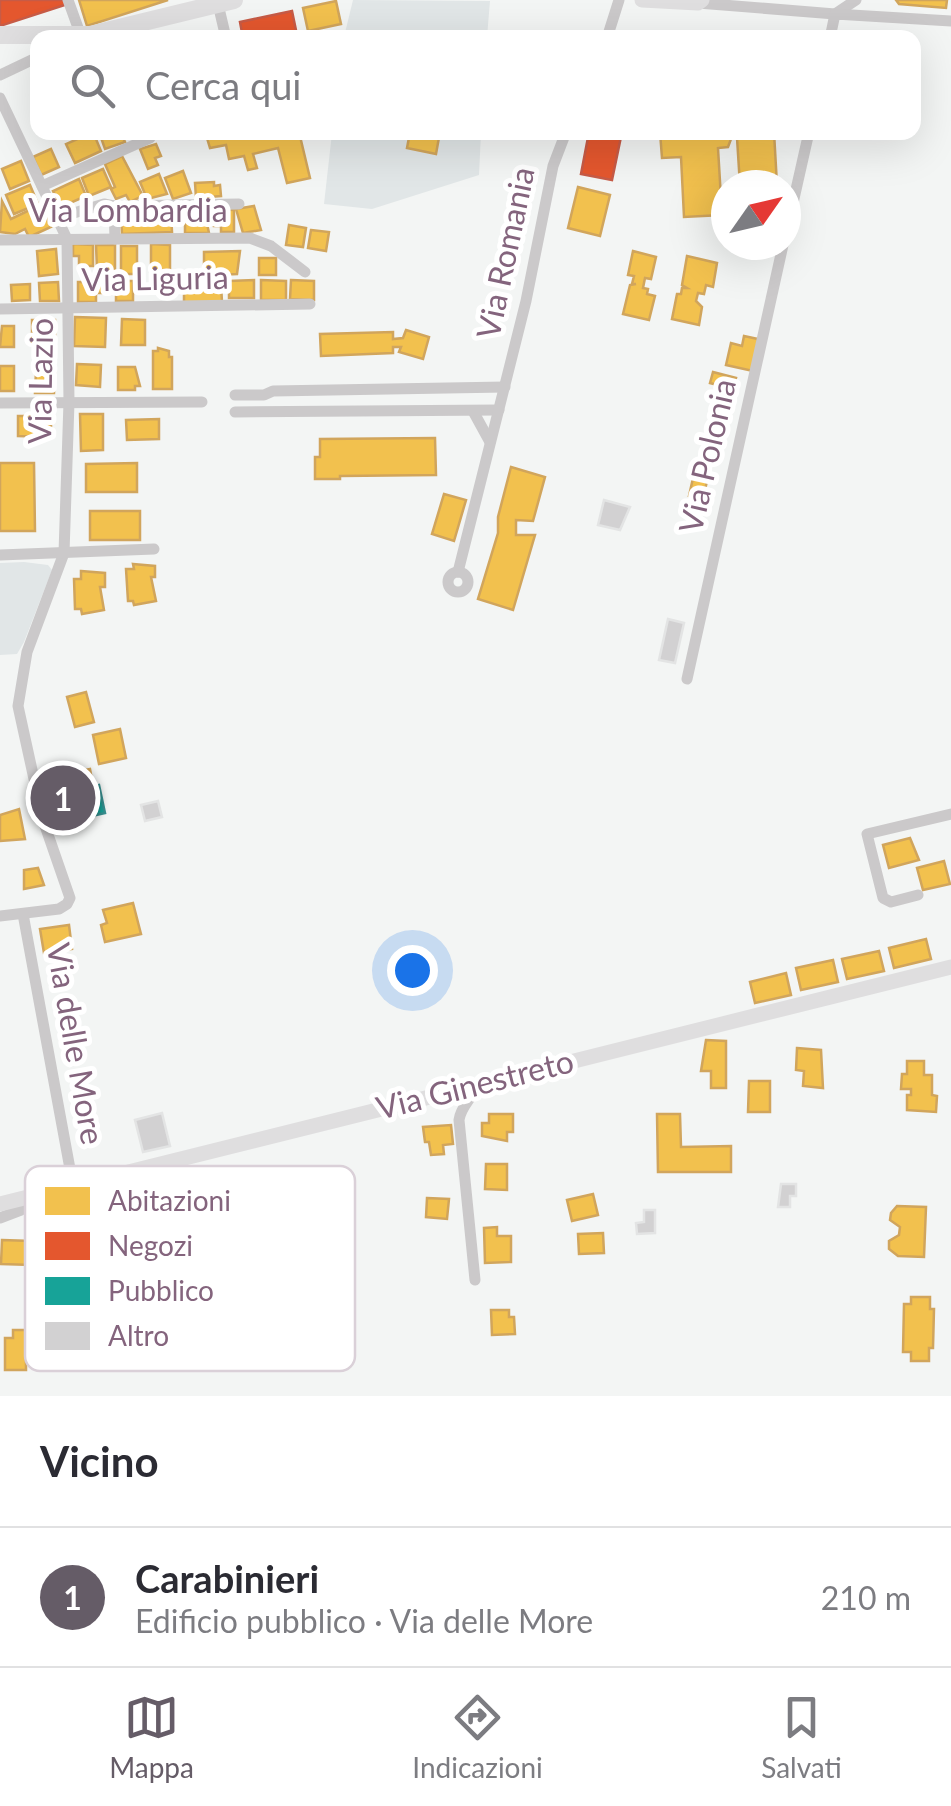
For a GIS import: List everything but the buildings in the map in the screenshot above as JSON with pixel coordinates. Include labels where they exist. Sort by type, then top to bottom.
[{"type":"main road","points":[[100,30],[226,2]]},
{"type":"main road","points":[[0,35],[30,36]]},
{"type":"street","points":[[68,0],[68,30]]},
{"type":"street","points":[[610,30],[619,0]]},
{"type":"street","points":[[642,0],[951,21]]},
{"type":"street","points":[[832,30],[835,14],[856,0]]},
{"type":"street","points":[[226,2],[226,30]]},
{"type":"street","points":[[0,74],[30,61]]},
{"type":"street","name":"Via Lazio","points":[[0,98],[67,239],[69,402],[64,553],[22,672]]},
{"type":"street","points":[[42,186],[146,140]]},
{"type":"street","name":"Via Romania","points":[[458,572],[526,300],[545,197],[563,140]]},
{"type":"street","points":[[800,170],[806,140]]},
{"type":"street","points":[[57,218],[104,204],[240,204]]},
{"type":"street","points":[[114,206],[116,239]]},
{"type":"street","name":"Via Lombardia","points":[[0,240],[254,239],[275,248],[305,272]]},
{"type":"street","name":"Via Polonia","points":[[687,679],[781,260]]},
{"type":"street","name":"Via Liguria","points":[[0,309],[310,304]]},
{"type":"street","points":[[235,395],[505,387]]},
{"type":"street","points":[[0,402],[202,402]]},
{"type":"street","points":[[473,410],[491,442]]},
{"type":"street","points":[[235,412],[499,410]]},
{"type":"street","points":[[0,555],[154,549]]},
{"type":"street","name":"Via delle More","points":[[0,916],[62,908],[70,898],[47,832],[20,724],[22,672]]},
{"type":"street","points":[[918,895],[891,902],[883,898],[868,834],[951,814]]},
{"type":"street","name":"Via delle More","points":[[23,914],[69,1166]]},
{"type":"street","name":"Via Ginestreto","points":[[150,1166],[951,967]]},
{"type":"street","points":[[475,1280],[459,1120],[462,1107],[474,1096],[476,1085]]},
{"type":"street","name":"Via Ginestreto","points":[[0,1204],[25,1198]]},
{"type":"street","points":[[0,1218],[21,1210],[25,1203]]},
{"type":"shaded area","points":[[353,0],[490,1],[488,30],[346,30]]},
{"type":"shaded area","points":[[331,140],[481,140],[479,175],[372,209],[324,204]]},
{"type":"shaded area","points":[[0,563],[48,565],[52,570],[17,654],[0,655]]},
{"type":"place","name":"Carabinieri","points":[[63,798]]}]
